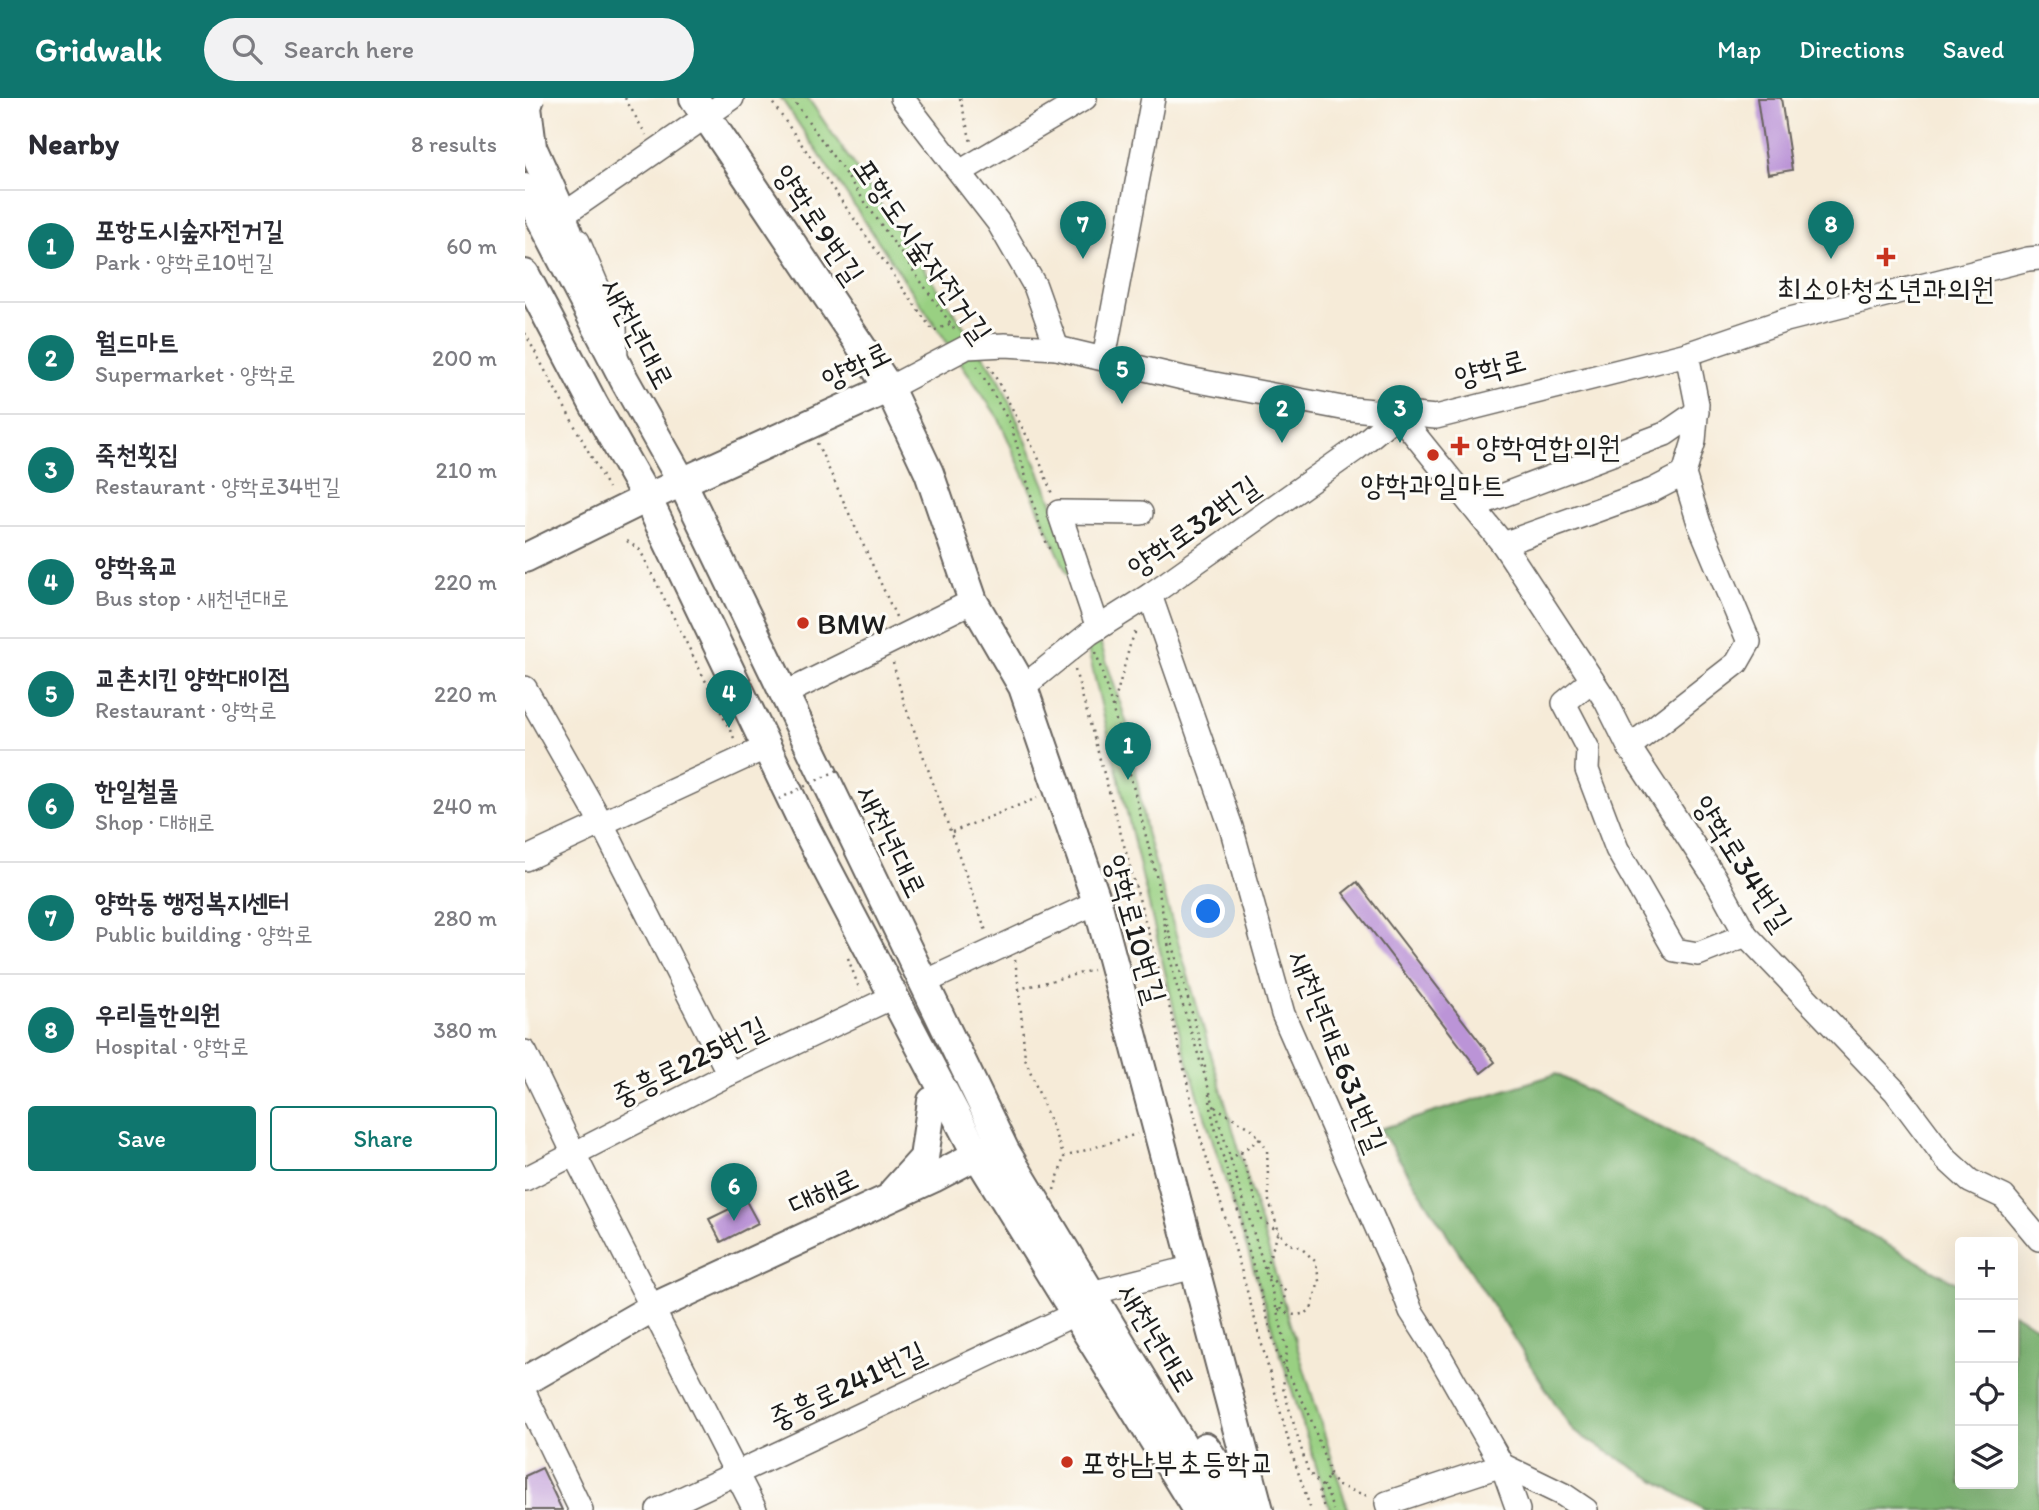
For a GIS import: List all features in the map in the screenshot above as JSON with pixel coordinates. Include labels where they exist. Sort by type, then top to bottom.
[{"type":"main road","points":[[530,98],[527,107],[532,147],[560,209],[596,318],[616,363]]},
{"type":"main road","name":"양학로9번길","points":[[700,107],[889,388]]},
{"type":"main road","name":"새천년대로","points":[[525,188],[616,363],[682,482],[888,912],[925,982],[987,1152]]},
{"type":"main road","name":"새천년대로","points":[[525,274],[647,498],[867,947],[987,1152],[1176,1454],[1222,1510]]},
{"type":"main road","name":"양학로","points":[[525,558],[647,498],[889,388]]},
{"type":"main road","name":"양학로10번길","points":[[889,388],[929,473],[973,601],[1023,687],[1097,902],[1259,1510]]},
{"type":"main road","points":[[867,947],[870,977],[932,1101],[987,1152],[1062,1320],[1182,1510]]},
{"type":"main road","points":[[889,1197],[924,1157],[932,1101]]},
{"type":"main road","points":[[987,1152],[1027,1165],[1137,1346],[1249,1510]]},
{"type":"main road","name":"대해로","points":[[525,1381],[652,1308],[987,1152]]},
{"type":"main road","name":"새천년대로","points":[[1176,1454],[1197,1510]]},
{"type":"street","points":[[566,213],[655,151],[700,107],[732,98]]},
{"type":"street","points":[[902,98],[968,167],[1035,286],[1057,348]]},
{"type":"street","points":[[968,167],[1085,98]]},
{"type":"street","points":[[1104,358],[1153,98]]},
{"type":"street","points":[[525,120],[615,328],[616,363]]},
{"type":"street","name":"양학로","points":[[889,388],[974,347],[1005,345],[1057,348],[1183,378],[1342,408],[1436,417],[1687,354],[1786,320],[2039,258]]},
{"type":"street","points":[[1629,747],[1737,663],[1749,642],[1699,523],[1684,474],[1694,441],[1697,412],[1687,354]]},
{"type":"street","points":[[1474,506],[1665,434],[1697,412]]},
{"type":"street","name":"양학로34번길","points":[[1398,414],[1503,544],[1606,701],[1629,747],[1715,878],[1746,935],[1895,1090],[1946,1160],[1970,1181],[2004,1197],[2039,1240]]},
{"type":"street","name":"양학로32번길","points":[[1023,687],[1094,630],[1150,595],[1356,449],[1398,414]]},
{"type":"street","points":[[1503,544],[1653,490],[1684,474]]},
{"type":"street","points":[[1094,630],[1059,512],[1140,513]]},
{"type":"street","name":"새천년대로631번길","points":[[1150,595],[1231,827],[1283,1014],[1411,1311],[1502,1465],[1518,1510]]},
{"type":"street","points":[[784,694],[973,601]]},
{"type":"street","points":[[1592,680],[1564,703],[1588,749],[1587,770],[1616,849],[1675,950],[1698,954],[1746,935]]},
{"type":"street","points":[[525,688],[601,822],[729,1074]]},
{"type":"street","points":[[525,859],[767,747]]},
{"type":"street","points":[[925,982],[1097,902]]},
{"type":"street","name":"중흥로225번길","points":[[525,1179],[729,1074],[882,1002]]},
{"type":"street","points":[[525,1052],[755,1510]]},
{"type":"street","points":[[1103,1290],[1194,1267]]},
{"type":"street","name":"중흥로241번길","points":[[658,1510],[1062,1320]]},
{"type":"street","points":[[525,1394],[581,1510]]},
{"type":"street","points":[[1388,1507],[1502,1465],[1563,1495],[1586,1510]]},
{"type":"path","points":[[625,98],[655,151]]},
{"type":"path","points":[[769,98],[933,331],[950,324]]},
{"type":"path","name":"포항도시숲자전거길","points":[[792,98],[950,324],[974,347],[1011,425],[1042,533],[1053,556]]},
{"type":"path","points":[[960,98],[968,167]]},
{"type":"path","points":[[525,333],[608,488]]},
{"type":"path","points":[[974,347],[1038,457],[1059,512]]},
{"type":"path","points":[[808,425],[896,639],[904,702],[952,832],[1019,989],[1025,1058],[1064,1157],[1050,1203]]},
{"type":"path","points":[[1113,709],[1130,645],[1150,595]]},
{"type":"path","points":[[1094,630],[1156,875],[1174,977],[1278,1312],[1287,1349],[1283,1388],[1308,1471],[1327,1492],[1332,1510]]},
{"type":"path","points":[[1068,650],[1088,711],[1171,1013],[1199,1133],[1239,1262],[1293,1457],[1311,1510]]},
{"type":"path","points":[[779,799],[838,770]]},
{"type":"path","points":[[952,832],[1057,789]]},
{"type":"path","points":[[1161,904],[1201,1045],[1213,1120],[1277,1353],[1308,1411],[1329,1473],[1319,1493],[1325,1510]]},
{"type":"path","points":[[1019,989],[1114,965]]},
{"type":"path","points":[[1214,1106],[1252,1129],[1267,1150],[1269,1201],[1279,1232],[1265,1268]]},
{"type":"path","points":[[1064,1157],[1157,1128]]},
{"type":"path","points":[[1230,1159],[1260,1139]]},
{"type":"path","points":[[1241,1152],[1262,1220],[1279,1232],[1289,1244],[1300,1247],[1316,1262],[1319,1281],[1311,1310],[1291,1315],[1280,1307]]},
{"type":"path","points":[[1267,1275],[1285,1291],[1278,1312]]},
{"type":"path","points":[[1328,1476],[1339,1486],[1388,1507]]},
{"type":"green space","points":[[781,98],[808,98],[1000,380],[1060,520],[1128,727],[1146,832],[1290,1324],[1348,1510],[1330,1510],[1183,1047],[1073,587],[999,419]]},
{"type":"green space","points":[[1556,1074],[1863,1231],[1955,1282],[1955,1489],[2018,1489],[2018,1316],[2039,1328],[2039,1510],[1705,1510],[1573,1431],[1380,1129]]},
{"type":"building","points":[[1757,98],[1781,98],[1792,170],[1768,174]]},
{"type":"building","points":[[1357,882],[1495,1062],[1481,1073],[1343,893]]},
{"type":"building","points":[[746,1201],[758,1223],[721,1242],[709,1219]]},
{"type":"building","points":[[542,1468],[562,1510],[525,1510],[525,1476]]},
{"type":"place","name":"최소아청소년과의원","points":[[1886,257]]},
{"type":"place","name":"양학동 행정복지센터","points":[[1083,259]]},
{"type":"place","name":"우리들한의원","points":[[1831,259]]},
{"type":"place","name":"교촌치킨 양학대이점","points":[[1122,404]]},
{"type":"place","name":"월드마트","points":[[1282,443]]},
{"type":"place","name":"죽천횟집","points":[[1400,443]]},
{"type":"place","name":"양학연합의원","points":[[1460,446]]},
{"type":"place","name":"양학과일마트","points":[[1433,455]]},
{"type":"place","name":"BMW","points":[[803,623]]},
{"type":"place","name":"양학육교","points":[[729,728]]},
{"type":"place","name":"포항도시숲자전거길","points":[[1128,780]]},
{"type":"place","name":"한일철물","points":[[734,1221]]},
{"type":"place","name":"포항남부초등학교","points":[[1067,1462]]}]
